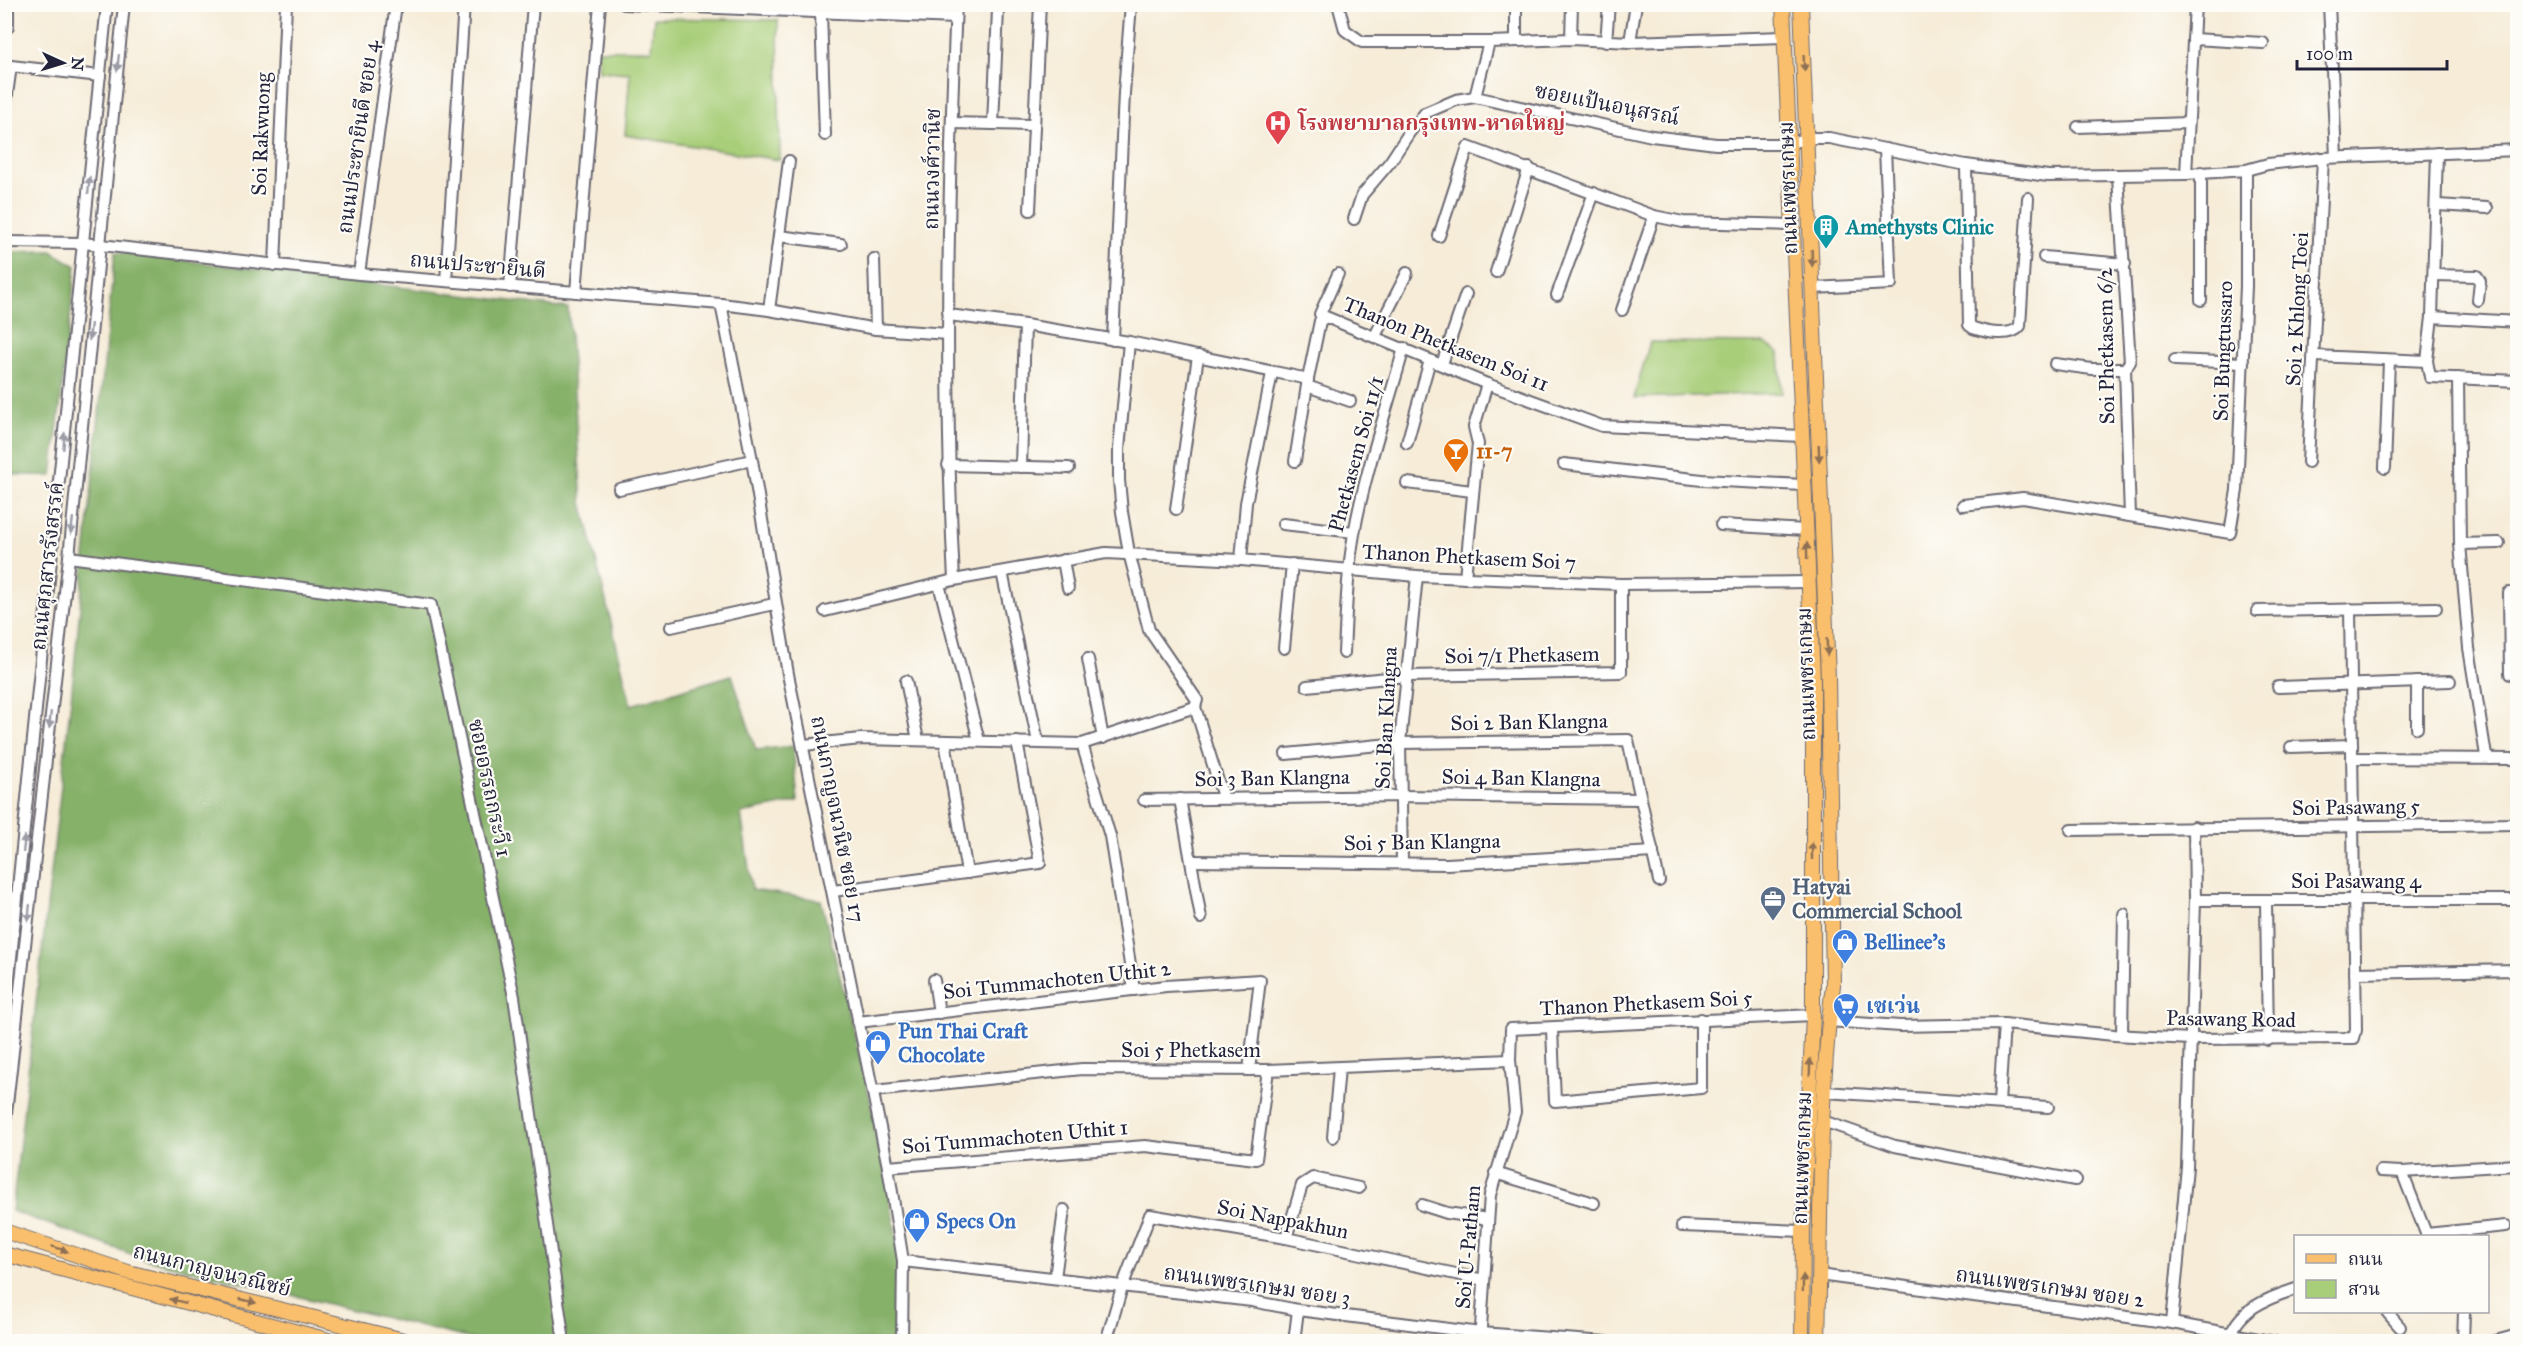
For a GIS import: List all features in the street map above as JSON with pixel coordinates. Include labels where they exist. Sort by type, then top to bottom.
[{"type":"main road","name":"ถนนเพชรเกษม","points":[[1783,4],[1813,679],[1813,1015],[1803,1231],[1802,1341]]},
{"type":"main road","name":"ถนนเพชรเกษม","points":[[1801,4],[1828,678],[1833,984],[1828,1022],[1823,1121],[1818,1341]]},
{"type":"main road","points":[[1813,679],[1828,678]]},
{"type":"main road","name":"ถนนกาญจนวณิชย์","points":[[4,1231],[137,1274],[411,1341]]},
{"type":"main road","name":"ถนนกาญจนวณิชย์","points":[[4,1254],[336,1341]]},
{"type":"street","points":[[8,4],[8,27]]},
{"type":"street","name":"ถนนศุภสารรังสรรค์","points":[[4,1027],[107,4]]},
{"type":"street","name":"ถนนศุภสารรังสรรค์","points":[[4,1131],[69,557],[124,4]]},
{"type":"street","name":"Soi Rakwuong","points":[[275,265],[286,4]]},
{"type":"street","name":"ถนนประชายินดี ซอย 4","points":[[358,274],[396,4]]},
{"type":"street","points":[[446,281],[464,4]]},
{"type":"street","points":[[510,287],[533,4]]},
{"type":"street","points":[[576,292],[600,4]]},
{"type":"street","points":[[624,4],[955,18]]},
{"type":"street","name":"ถนนวงศ์วานิช","points":[[954,580],[948,465],[948,334],[956,4]]},
{"type":"street","points":[[1030,210],[1040,4]]},
{"type":"street","points":[[1113,340],[1124,93],[1131,4]]},
{"type":"street","points":[[1338,4],[1345,30],[1362,42],[1489,42],[1571,39],[1630,42],[1784,37]]},
{"type":"street","points":[[1516,4],[1516,41]]},
{"type":"street","points":[[1571,39],[1572,4]]},
{"type":"street","points":[[1606,42],[1609,4]]},
{"type":"street","points":[[1630,42],[1636,4]]},
{"type":"street","points":[[2186,174],[2195,4]]},
{"type":"street","points":[[2329,4],[2336,158]]},
{"type":"street","points":[[993,124],[998,10]]},
{"type":"street","points":[[821,12],[825,135]]},
{"type":"street","points":[[2193,39],[2263,43]]},
{"type":"street","points":[[1354,219],[1362,195],[1390,162],[1425,113],[1456,100],[1475,97],[1489,42]]},
{"type":"street","points":[[4,116],[11,66],[100,76]]},
{"type":"street","name":"ซอยแป้นอนุสรณ์","points":[[1475,97],[1652,136],[1716,144],[1788,144],[1808,138]]},
{"type":"street","points":[[952,123],[1033,125]]},
{"type":"street","points":[[2078,127],[2188,123]]},
{"type":"street","points":[[1808,138],[1829,138],[1966,165],[2048,176],[2118,177],[2186,174],[2246,170],[2268,164],[2324,158],[2517,150]]},
{"type":"street","points":[[1439,236],[1468,147],[1654,216],[1683,222],[1792,225]]},
{"type":"street","points":[[1813,288],[1891,284],[1885,149]]},
{"type":"street","points":[[2437,153],[2432,317],[2427,361],[2430,377],[2517,381]]},
{"type":"street","name":"Soi 2 Khlong Toei","points":[[2308,462],[2324,158]]},
{"type":"street","points":[[769,310],[789,161]]},
{"type":"street","points":[[1966,165],[1969,325],[1972,328],[2010,333],[2017,331],[2020,326],[2028,198]]},
{"type":"street","points":[[1496,272],[1529,168]]},
{"type":"street","name":"Soi Bungtussaro","points":[[2130,516],[2230,532],[2237,490],[2243,363],[2246,286],[2246,170]]},
{"type":"street","points":[[2201,172],[2201,300]]},
{"type":"street","name":"Soi Phetkasem 6/2","points":[[2118,177],[2130,362],[2125,369],[2130,516]]},
{"type":"street","points":[[1557,295],[1594,193]]},
{"type":"street","points":[[2437,205],[2487,208]]},
{"type":"street","points":[[1622,309],[1654,216]]},
{"type":"street","points":[[779,236],[841,244]]},
{"type":"street","name":"ถนนประชายินดี","points":[[4,242],[83,243],[358,274],[721,304],[876,329],[948,334]]},
{"type":"street","points":[[2044,257],[2125,264]]},
{"type":"street","points":[[874,259],[876,329]]},
{"type":"street","points":[[1375,336],[1407,273]]},
{"type":"street","points":[[1320,314],[1338,274]]},
{"type":"street","points":[[2434,275],[2477,276],[2480,281],[2478,300]]},
{"type":"street","points":[[1442,364],[1466,294]]},
{"type":"street","name":"ถนนกาญจนวนิช ซอย 17","points":[[721,304],[752,460],[774,604],[888,1167],[903,1261],[903,1341]]},
{"type":"street","name":"Thanon Phetkasem Soi 11","points":[[1295,461],[1320,314],[1487,384],[1602,426],[1801,435]]},
{"type":"street","points":[[949,315],[1129,342],[1198,356],[1307,382],[1350,401]]},
{"type":"street","points":[[2432,317],[2517,322]]},
{"type":"street","points":[[1021,467],[1025,325]]},
{"type":"street","points":[[1129,342],[1119,449],[1122,512],[1129,553],[1149,630],[1197,700],[1195,707],[1223,797]]},
{"type":"street","name":"Phetkasem Soi 11/1","points":[[1344,653],[1349,569],[1354,532],[1372,458],[1404,348]]},
{"type":"street","points":[[1176,509],[1198,356]]},
{"type":"street","points":[[2315,356],[2427,361]]},
{"type":"street","points":[[1407,443],[1430,360]]},
{"type":"street","points":[[2175,360],[2243,363]]},
{"type":"street","points":[[2385,468],[2389,360]]},
{"type":"street","points":[[2055,364],[2092,369],[2125,369]]},
{"type":"street","points":[[1241,560],[1246,503],[1272,373]]},
{"type":"street","points":[[2458,378],[2460,544],[2469,648],[2486,756],[2491,759]]},
{"type":"street","points":[[1465,578],[1478,444],[1474,427],[1487,384]]},
{"type":"street","points":[[620,489],[752,460]]},
{"type":"street","points":[[1564,464],[1702,480],[1804,486]]},
{"type":"street","points":[[948,465],[1069,468]]},
{"type":"street","points":[[1407,483],[1472,491]]},
{"type":"street","points":[[1963,505],[2023,498],[2130,516]]},
{"type":"street","points":[[1283,524],[1354,532]]},
{"type":"street","points":[[1720,525],[1806,530]]},
{"type":"street","points":[[2460,544],[2499,543]]},
{"type":"street","name":"Thanon Phetkasem Soi 7","points":[[825,612],[954,580],[1106,553],[1241,560],[1417,576],[1465,578],[1621,584],[1808,582]]},
{"type":"street","name":"ซอยอรรถกระวี 1","points":[[69,557],[431,605],[514,997],[564,1341]]},
{"type":"street","points":[[1063,560],[1068,588]]},
{"type":"street","points":[[1284,648],[1292,564]]},
{"type":"street","points":[[1002,572],[1038,742]]},
{"type":"street","name":"Soi Ban Klangna","points":[[1402,863],[1400,743],[1417,576]]},
{"type":"street","points":[[939,584],[979,741]]},
{"type":"street","name":"Soi 7/1 Phetkasem","points":[[1407,676],[1621,672],[1621,584]]},
{"type":"street","points":[[2509,593],[2510,674],[2517,674]]},
{"type":"street","points":[[671,627],[774,604]]},
{"type":"street","points":[[2257,610],[2436,608]]},
{"type":"street","name":"Pasawang Road","points":[[1828,1022],[1899,1026],[2004,1024],[2191,1039],[2354,1038],[2356,1030],[2350,609]]},
{"type":"street","points":[[1088,659],[1103,738]]},
{"type":"street","points":[[1307,686],[1407,676]]},
{"type":"street","points":[[906,681],[918,740]]},
{"type":"street","points":[[2278,687],[2450,681]]},
{"type":"street","points":[[2416,682],[2417,728]]},
{"type":"street","points":[[804,745],[861,739],[1082,744],[1195,707]]},
{"type":"street","name":"Soi 2 Ban Klangna","points":[[1286,754],[1400,743],[1628,740],[1659,881]]},
{"type":"street","points":[[945,741],[967,873]]},
{"type":"street","points":[[833,891],[1040,863],[1017,742]]},
{"type":"street","points":[[1082,744],[1110,836],[1134,990]]},
{"type":"street","points":[[2291,747],[2352,745]]},
{"type":"street","points":[[2352,758],[2517,759]]},
{"type":"street","name":"Soi 3 Ban Klangna","points":[[1144,800],[1401,796]]},
{"type":"street","name":"Soi 4 Ban Klangna","points":[[1401,796],[1641,799]]},
{"type":"street","points":[[1180,799],[1201,918]]},
{"type":"street","name":"Soi Pasawang 5","points":[[2071,830],[2517,824]]},
{"type":"street","points":[[2172,1323],[2187,1167],[2195,900],[2194,827]]},
{"type":"street","name":"Soi 5 Ban Klangna","points":[[1191,861],[1447,864],[1653,852]]},
{"type":"street","name":"Soi Pasawang 4","points":[[2195,900],[2517,900]]},
{"type":"street","points":[[2266,901],[2268,1040]]},
{"type":"street","points":[[2122,1035],[2124,914]]},
{"type":"street","points":[[2355,973],[2517,970]]},
{"type":"street","points":[[934,980],[939,1013]]},
{"type":"street","name":"Soi Tummachoten Uthit 2","points":[[858,1022],[1134,990],[1260,980],[1249,1070]]},
{"type":"street","name":"Thanon Phetkasem Soi 5","points":[[1510,1060],[1511,1029],[1552,1029],[1701,1019],[1813,1015]]},
{"type":"street","points":[[1552,1029],[1555,1101],[1701,1088],[1701,1019]]},
{"type":"street","points":[[1999,1103],[2004,1024]]},
{"type":"street","name":"Soi 5 Phetkasem","points":[[874,1091],[1082,1069],[1268,1070],[1510,1060]]},
{"type":"street","name":"Soi U-Patham","points":[[1480,1337],[1490,1195],[1515,1112],[1510,1060]]},
{"type":"street","points":[[1333,1137],[1339,1068]]},
{"type":"street","name":"Soi Tummachoten Uthit 1","points":[[888,1167],[1145,1146],[1256,1159],[1268,1070]]},
{"type":"street","points":[[1825,1092],[2048,1107]]},
{"type":"street","points":[[1823,1121],[1895,1146],[2075,1180]]},
{"type":"street","points":[[2380,1171],[2402,1172],[2516,1165]]},
{"type":"street","points":[[2402,1172],[2427,1235],[2506,1226]]},
{"type":"street","points":[[1496,1173],[1594,1203]]},
{"type":"street","points":[[1286,1238],[1302,1185],[1307,1180],[1313,1178],[1359,1188]]},
{"type":"street","points":[[1422,1204],[1448,1214],[1488,1219]]},
{"type":"street","points":[[1055,1278],[1064,1210]]},
{"type":"street","name":"Soi Nappakhun","points":[[1122,1287],[1150,1215],[1286,1238],[1484,1280]]},
{"type":"street","points":[[1682,1226],[1803,1231]]},
{"type":"street","name":"ถนนเพชรเกษม ซอย 3","points":[[903,1261],[1252,1301],[1480,1337],[1606,1341]]},
{"type":"street","name":"ถนนเพชรเกษม ซอย 2","points":[[1819,1275],[2172,1323],[2230,1337],[2275,1341]]},
{"type":"street","points":[[1106,1341],[1122,1287]]},
{"type":"street","points":[[2230,1337],[2255,1305],[2294,1289]]},
{"type":"street","points":[[1294,1341],[1298,1310]]},
{"type":"street","points":[[2389,1313],[2400,1327]]},
{"type":"street","points":[[2463,1341],[2464,1313]]},
{"type":"street","points":[[2492,1341],[2517,1335]]},
{"type":"green space","points":[[654,18],[778,20],[780,160],[625,135],[630,73],[599,71],[597,50],[651,50]]},
{"type":"green space","points":[[51,251],[76,266],[52,476],[5,474],[4,252]]},
{"type":"green space","points":[[115,252],[568,308],[582,502],[631,705],[732,675],[756,750],[793,746],[798,802],[741,813],[752,890],[821,900],[880,1139],[899,1252],[894,1341],[479,1341],[145,1259],[12,1211],[71,699]]},
{"type":"green space","points":[[1650,342],[1765,343],[1779,353],[1782,393],[1634,398]]},
{"type":"place","name":"โรงพยาบาลกรุงเทพ-หาดใหญ่","points":[[1278,146]]},
{"type":"place","name":"Amethysts Clinic","points":[[1826,250]]},
{"type":"place","name":"11-7","points":[[1456,474]]},
{"type":"place","name":"Hatyai Commercial School","points":[[1773,922]]},
{"type":"place","name":"Bellinee’s","points":[[1845,965]]},
{"type":"place","name":"เซเว่น","points":[[1846,1029]]},
{"type":"place","name":"Pun Thai Craft Chocolate","points":[[878,1066]]},
{"type":"place","name":"Specs On","points":[[917,1244]]}]
